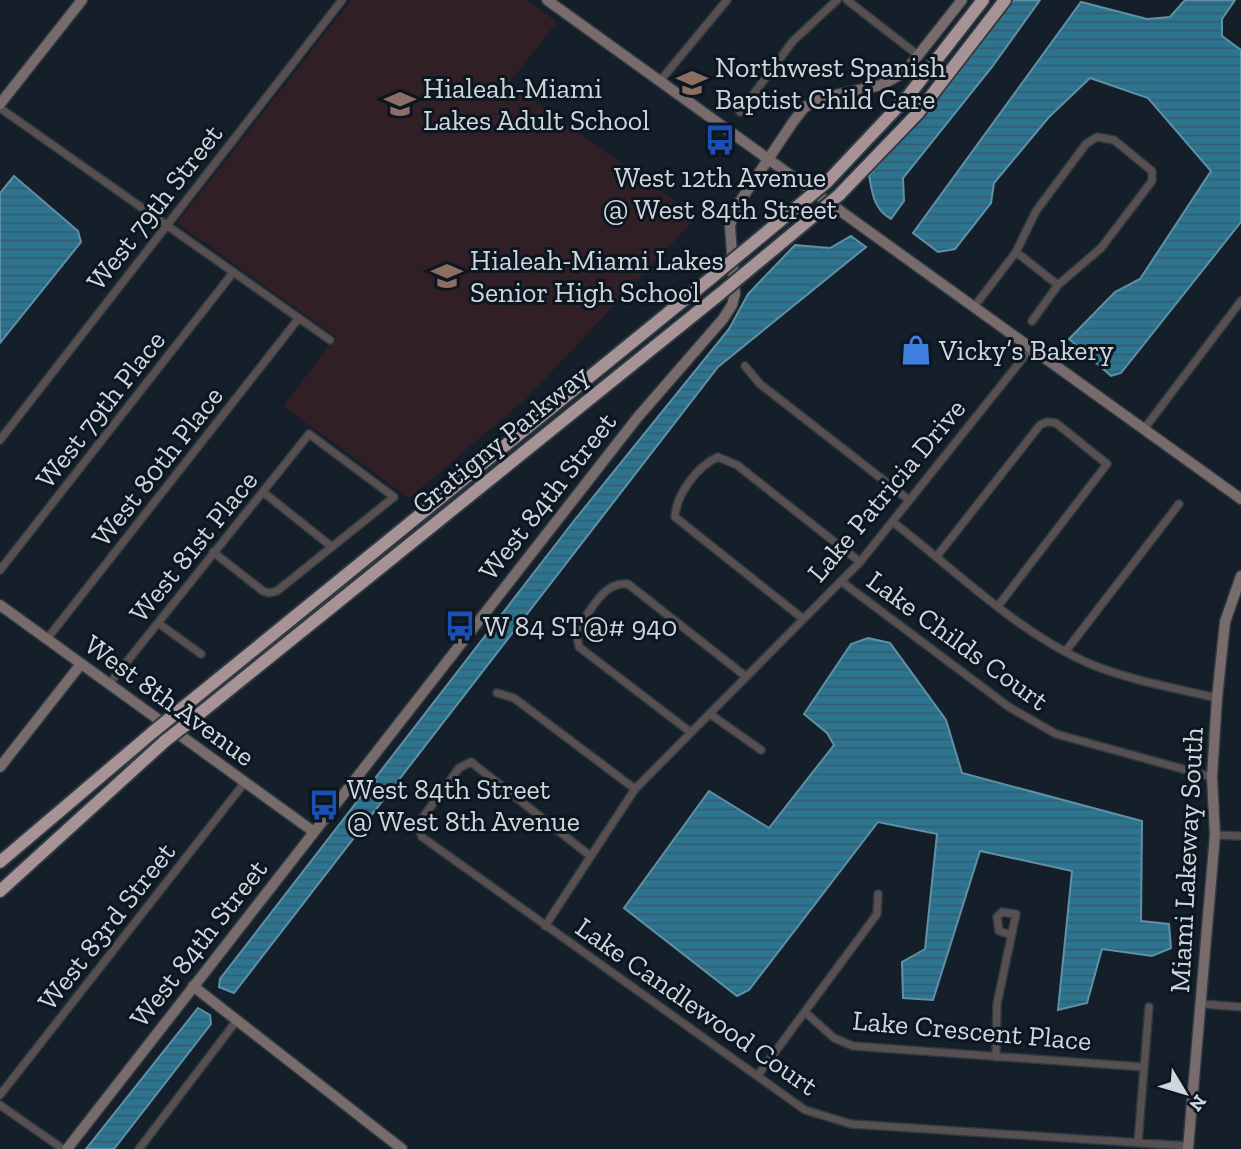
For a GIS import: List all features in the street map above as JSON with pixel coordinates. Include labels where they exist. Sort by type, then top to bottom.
[{"type":"highway","name":"Gratigny Parkway","points":[[0,862],[153,732],[827,181],[909,96],[983,0]]},
{"type":"highway","name":"Gratigny Parkway","points":[[0,891],[165,741],[839,195],[919,113],[1005,0]]},
{"type":"street","points":[[82,0],[0,106],[165,227],[330,340]]},
{"type":"street","name":"West 79th Street","points":[[0,440],[342,0]]},
{"type":"street","points":[[547,0],[1241,499]]},
{"type":"street","points":[[660,81],[727,0]]},
{"type":"street","points":[[740,112],[793,41],[836,0]]},
{"type":"street","points":[[847,0],[919,56]]},
{"type":"street","name":"West 84th Street","points":[[65,1149],[636,418],[723,319],[735,294],[730,226],[735,209],[766,159],[804,108],[818,99],[893,80],[919,56],[962,0]]},
{"type":"street","points":[[974,307],[1016,252],[1035,211],[1086,144],[1097,137],[1114,141],[1152,171],[1152,181],[1141,199],[1101,248],[1058,285],[1032,321]]},
{"type":"street","points":[[1016,252],[1058,285]]},
{"type":"street","name":"West 79th Place","points":[[0,570],[232,274]]},
{"type":"street","points":[[1144,429],[1241,301]]},
{"type":"street","name":"West 80th Place","points":[[47,639],[299,318]]},
{"type":"street","name":"Lake Patricia Drive","points":[[545,926],[589,855],[635,789],[688,732],[710,714],[744,675],[860,562],[1031,348]]},
{"type":"street","points":[[746,366],[760,384],[909,500]]},
{"type":"street","points":[[937,556],[1040,425],[1047,422],[1056,423],[1107,464],[998,606]]},
{"type":"street","name":"West 81st Place","points":[[109,684],[309,434],[394,497],[332,547]]},
{"type":"street","points":[[802,618],[675,517],[676,502],[707,462],[718,457],[737,465],[860,562]]},
{"type":"street","points":[[213,552],[263,591],[277,592],[332,547],[263,492]]},
{"type":"street","points":[[1065,652],[1178,504]]},
{"type":"street","points":[[893,522],[998,606],[1065,652],[1104,668],[1217,698]]},
{"type":"street","name":"Miami Lakeway South","points":[[1188,1148],[1215,835],[1212,777],[1217,698],[1225,622],[1241,576]]},
{"type":"street","name":"Lake Childs Court","points":[[842,582],[1009,707],[1056,734],[1212,777]]},
{"type":"street","points":[[688,732],[579,647],[575,639],[576,631],[608,587],[617,583],[628,584],[744,675]]},
{"type":"street","name":"West 8th Avenue","points":[[0,606],[314,832]]},
{"type":"street","points":[[158,623],[201,654]]},
{"type":"street","points":[[0,767],[81,664]]},
{"type":"street","points":[[497,693],[514,698],[635,789]]},
{"type":"street","points":[[710,714],[761,750]]},
{"type":"street","name":"Lake Candlewood Court","points":[[589,855],[471,762],[459,768],[418,824],[422,837],[805,1110],[851,1124],[1138,1142],[1188,1148]]},
{"type":"street","name":"West 83rd Street","points":[[0,1095],[245,782]]},
{"type":"street","points":[[1215,835],[1241,836]]},
{"type":"street","points":[[758,1075],[877,914],[878,894]]},
{"type":"street","points":[[996,1057],[996,1004],[1016,914],[1002,912],[997,917],[999,931],[1011,935]]},
{"type":"street","points":[[193,986],[402,1149]]},
{"type":"street","points":[[1202,1004],[1241,1007]]},
{"type":"street","points":[[1138,1142],[1149,1007]]},
{"type":"street","name":"Lake Crescent Place","points":[[805,1012],[834,1038],[853,1046],[1144,1067]]},
{"type":"street","points":[[140,1149],[237,1020]]},
{"type":"street","points":[[0,1105],[65,1149]]},
{"type":"shaded area","name":"Hialeah-Miami Lakes Senior High School","points":[[351,0],[526,0],[557,22],[509,83],[697,217],[525,400],[409,498],[283,406],[336,337],[177,223]]},
{"type":"water","points":[[1014,0],[1040,0],[992,67],[903,178],[904,201],[891,219],[877,206],[869,175],[945,90]]},
{"type":"water","points":[[1185,0],[1235,0],[1222,19],[1222,36],[1241,50],[1241,222],[1121,373],[1111,376],[1069,339],[1115,292],[1140,279],[1211,171],[1148,98],[1090,78],[1049,117],[994,183],[991,203],[955,249],[938,252],[913,233],[1081,2],[1147,19],[1170,17]]},
{"type":"water","points":[[14,176],[78,231],[81,242],[0,343],[0,193]]},
{"type":"water","points":[[851,236],[866,247],[718,367],[234,993],[219,987],[220,979],[573,522],[729,329],[748,294],[795,245],[830,248]]},
{"type":"water","points":[[868,638],[890,643],[946,720],[962,773],[1142,821],[1141,921],[1169,924],[1171,948],[1152,956],[1102,949],[1087,1003],[1058,1010],[1072,871],[980,851],[933,1000],[903,998],[902,962],[925,949],[937,834],[878,822],[749,990],[737,996],[624,908],[709,791],[769,828],[834,745],[827,733],[804,714],[851,644]]},
{"type":"water","points":[[198,1008],[210,1015],[211,1024],[114,1149],[86,1149]]},
{"type":"place","name":"Northwest Spanish Baptist Child Care","points":[[692,83]]},
{"type":"place","name":"Hialeah-Miami Lakes Adult School","points":[[400,104]]},
{"type":"place","name":"West 12th Avenue @ West 84th Street","points":[[720,140]]},
{"type":"place","name":"Hialeah-Miami Lakes Senior High School","points":[[447,276]]},
{"type":"place","name":"Vicky’s Bakery","points":[[916,350]]},
{"type":"place","name":"W 84 ST@# 940","points":[[460,626]]},
{"type":"place","name":"West 84th Street @ West 8th Avenue","points":[[324,805]]}]
